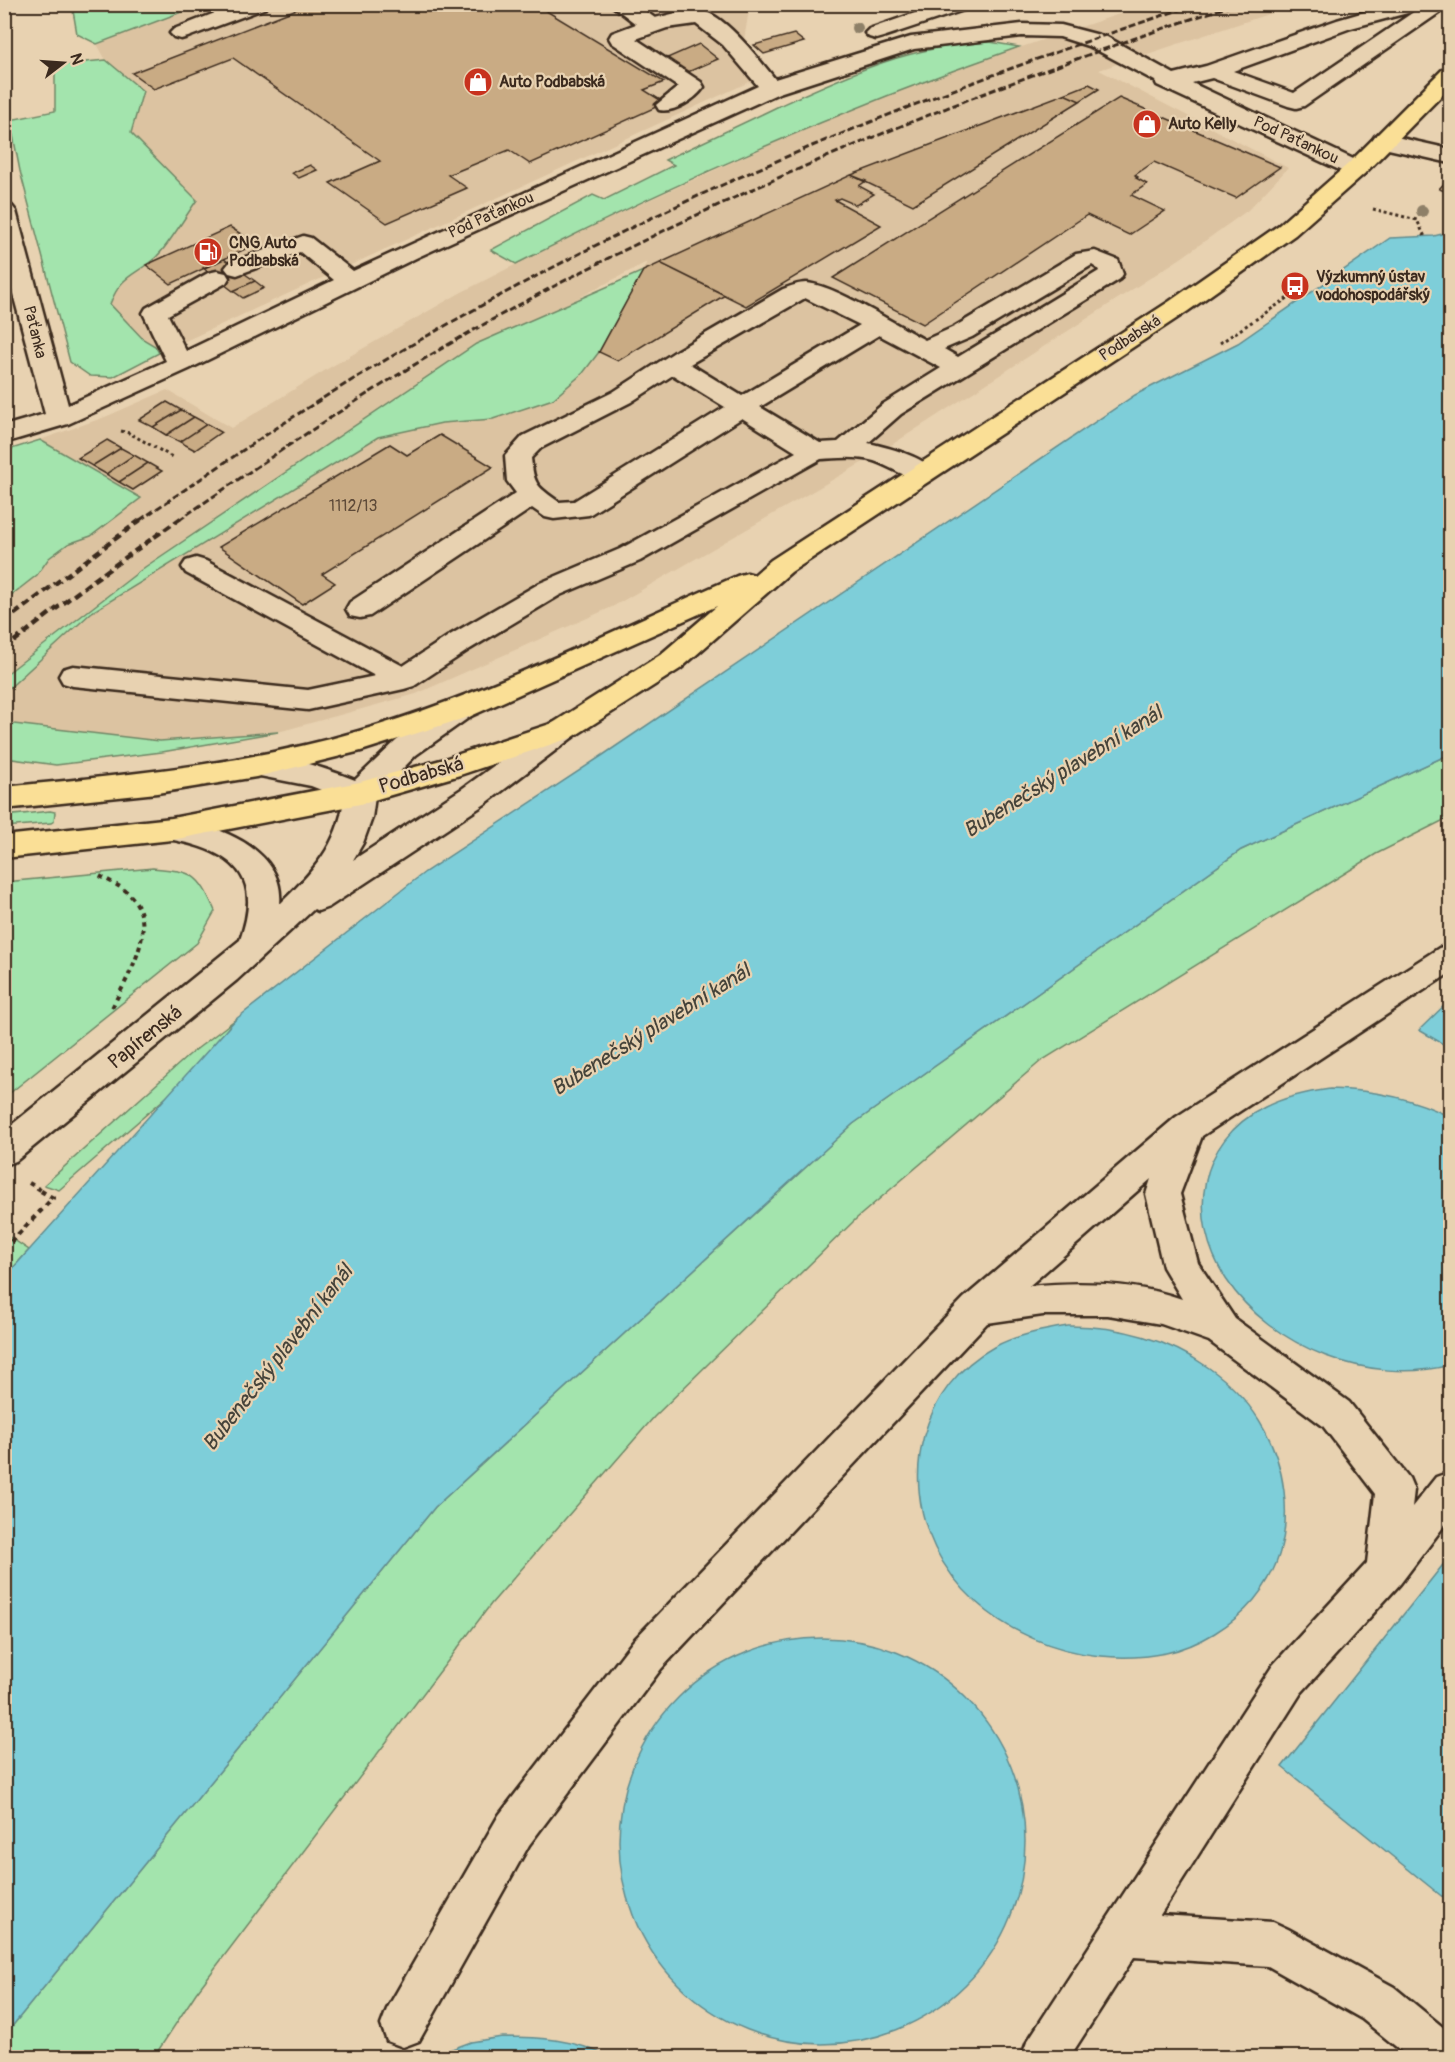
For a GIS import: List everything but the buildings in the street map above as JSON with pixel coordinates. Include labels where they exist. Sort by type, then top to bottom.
[{"type":"main road","name":"Podbabská","points":[[4,847],[172,829],[360,792],[449,768],[563,730],[670,662],[781,566],[1179,306],[1287,230],[1356,169],[1450,75]]},
{"type":"main road","name":"Podbabská","points":[[4,798],[157,782],[256,766],[361,741],[461,710],[781,566]]},
{"type":"street","points":[[181,33],[259,4]]},
{"type":"street","points":[[620,4],[651,25]]},
{"type":"street","points":[[839,66],[856,40],[963,4]]},
{"type":"street","points":[[1171,81],[1213,71],[1344,24],[1417,4]]},
{"type":"street","points":[[1213,71],[1296,101],[1438,4]]},
{"type":"street","points":[[667,105],[693,87],[620,38],[651,25],[678,19],[701,17],[731,40],[771,88]]},
{"type":"street","name":"Pod Paťankou","points":[[4,435],[58,418],[180,364],[410,252],[771,88],[911,43],[990,33],[1056,47],[1098,63],[1171,81],[1356,169]]},
{"type":"street","points":[[1383,141],[1450,156]]},
{"type":"street","name":"Paťanka","points":[[6,219],[58,418]]},
{"type":"street","points":[[180,364],[155,313],[227,273],[303,243],[351,281]]},
{"type":"street","points":[[847,448],[892,409],[1111,274],[1110,265],[1095,258],[1084,259],[963,332],[924,349]]},
{"type":"street","points":[[878,325],[580,509],[554,511],[532,495],[520,481],[518,456],[532,442],[622,397],[792,294],[804,290],[816,292],[960,368]]},
{"type":"street","points":[[673,364],[815,452]]},
{"type":"street","points":[[73,676],[308,700],[404,680],[459,642],[550,589],[630,555],[815,452],[847,448],[888,455],[923,473]]},
{"type":"street","points":[[360,609],[532,495]]},
{"type":"street","points":[[196,567],[404,680]]},
{"type":"street","points":[[256,766],[315,776],[360,792],[406,748],[461,710]]},
{"type":"street","name":"Papírenská","points":[[283,920],[456,809],[563,730]]},
{"type":"street","name":"Papírenská","points":[[4,1151],[254,946],[312,892],[348,843],[357,818],[360,792]]},
{"type":"street","points":[[172,829],[197,832],[220,840],[239,852],[255,867],[264,885],[267,905],[263,925],[254,946]]},
{"type":"street","points":[[403,2025],[514,1830],[646,1655],[977,1309],[1188,1127],[1450,957]]},
{"type":"street","points":[[1188,1127],[1163,1194],[1181,1267],[1222,1330]]},
{"type":"street","points":[[977,1309],[1022,1300],[1095,1298],[1154,1306],[1222,1330],[1336,1414],[1395,1490],[1386,1571]]},
{"type":"street","points":[[1043,2058],[1287,1679],[1386,1571],[1450,1489]]},
{"type":"street","points":[[1121,1934],[1273,1944],[1378,2003],[1446,2058]]},
{"type":"path","points":[[1373,209],[1417,220],[1425,237]]},
{"type":"path","points":[[1220,343],[1303,288]]},
{"type":"path","points":[[96,875],[128,893],[142,915],[143,934],[133,963],[111,1011]]},
{"type":"path","points":[[4,1250],[53,1198],[27,1182]]},
{"type":"shaded area","points":[[750,4],[744,40],[769,73],[159,353],[155,346],[143,339],[110,304],[118,285],[156,257],[196,200],[131,133],[143,91],[106,60],[97,44],[200,5]]},
{"type":"shaded area","points":[[1146,5],[1296,5],[1099,70],[1288,168],[1248,210],[1181,258],[879,453],[612,607],[416,694],[278,732],[160,741],[5,724],[5,692],[67,635],[5,684],[5,587],[133,493],[40,440],[105,417],[167,390],[231,428],[329,368],[460,293],[577,233],[836,115],[962,67]],"holes":[[[647,262],[599,352],[493,419],[442,423],[378,437],[103,605],[262,487],[391,404],[519,329]]]},
{"type":"green space","points":[[72,4],[200,5],[97,44],[77,34]]},
{"type":"green space","points":[[990,42],[1019,47],[827,120],[764,147],[577,233],[516,264],[491,250],[593,195],[604,200],[674,165],[665,160],[832,82],[908,55],[961,44]]},
{"type":"green space","points":[[106,60],[143,91],[131,133],[197,200],[160,253],[124,281],[114,294],[110,304],[143,339],[155,346],[159,353],[113,377],[90,376],[70,362],[20,171],[10,120],[55,111],[55,65]]},
{"type":"green space","points":[[643,271],[599,352],[583,373],[553,399],[493,419],[442,423],[378,437],[92,612],[5,692],[5,675],[145,567],[476,344]]},
{"type":"green space","points":[[40,440],[141,498],[91,536],[68,544],[49,558],[37,575],[5,600],[5,451]]},
{"type":"green space","points":[[5,723],[160,741],[278,732],[162,752],[56,765],[5,758]]},
{"type":"green space","points":[[1450,754],[1450,817],[1376,854],[1041,1061],[857,1218],[654,1417],[491,1604],[196,1993],[154,2057],[5,2058],[5,2035],[435,1507],[853,1124],[1241,850]]},
{"type":"green space","points":[[55,812],[54,821],[51,823],[5,827],[5,816]]},
{"type":"green space","points":[[153,868],[186,873],[193,876],[204,888],[215,911],[197,943],[5,1097],[5,882]]},
{"type":"green space","points":[[236,1019],[171,1093],[59,1190],[44,1185],[189,1055]]},
{"type":"green space","points":[[5,1234],[29,1250],[4,1277]]},
{"type":"water","name":"Bubenečský plavební kanál","points":[[1450,232],[1450,754],[1241,850],[853,1124],[435,1507],[5,2035],[5,1277],[236,1019],[425,872],[603,755],[1135,395],[1238,343],[1390,238],[1434,236]]},
{"type":"water","points":[[1450,1000],[1450,1048],[1419,1030]]},
{"type":"water","points":[[1330,1089],[1392,1096],[1421,1104],[1450,1117],[1450,1365],[1420,1370],[1388,1370],[1356,1365],[1325,1356],[1296,1342],[1269,1324],[1245,1303],[1226,1279],[1214,1255],[1206,1231],[1203,1207],[1205,1183],[1212,1160],[1225,1140],[1242,1122],[1265,1107],[1296,1095]]},
{"type":"water","points":[[1068,1326],[1106,1328],[1143,1336],[1177,1350],[1209,1368],[1237,1392],[1259,1420],[1275,1453],[1284,1491],[1285,1521],[1281,1549],[1270,1576],[1254,1600],[1236,1618],[1203,1640],[1178,1650],[1132,1657],[1099,1656],[1065,1650],[1033,1638],[1003,1622],[976,1602],[953,1577],[935,1548],[924,1520],[919,1492],[919,1463],[924,1436],[934,1409],[949,1385],[969,1364],[994,1347],[1012,1339]]},
{"type":"water","points":[[1450,1556],[1450,1903],[1282,1767]]},
{"type":"water","points":[[822,1638],[862,1642],[900,1653],[935,1672],[966,1697],[991,1728],[1010,1763],[1021,1801],[1025,1841],[1021,1881],[1010,1919],[991,1954],[966,1985],[935,2010],[900,2029],[862,2040],[822,2044],[782,2040],[744,2029],[709,2010],[678,1985],[653,1954],[634,1919],[623,1881],[619,1841],[623,1801],[634,1763],[653,1728],[678,1697],[709,1672],[744,1653],[782,1642]]},
{"type":"water","points":[[502,2037],[570,2043],[608,2057],[430,2057],[471,2042]]},
{"type":"railway","points":[[140,520],[313,404],[386,360],[459,318],[647,220],[724,184],[879,119],[1037,59],[1197,4]]},
{"type":"railway","points":[[179,520],[422,360],[551,288],[646,240],[838,152],[936,112],[1135,38],[1236,4]]},
{"type":"railway","points":[[4,622],[143,518]]},
{"type":"railway","points":[[4,649],[87,585],[181,518]]},
{"type":"place","name":"Auto Podbabská","points":[[478,82]]},
{"type":"place","name":"Auto Kelly","points":[[1147,124]]},
{"type":"place","name":"CNG Auto Podbabská","points":[[208,252]]},
{"type":"place","name":"Výzkumný ústav vodohospodářský","points":[[1295,286]]}]
